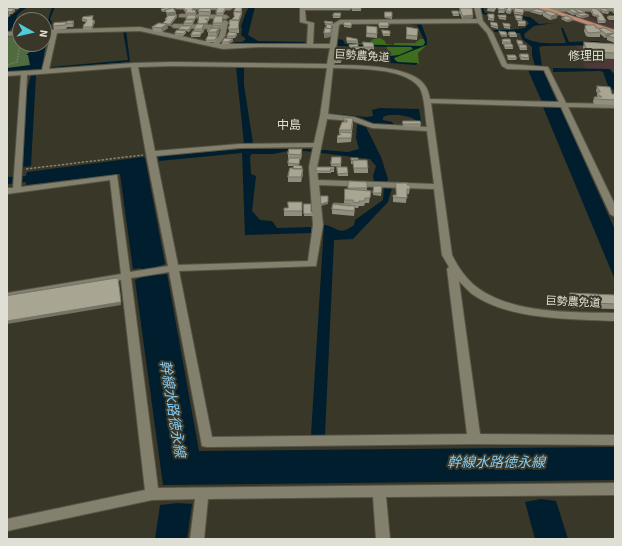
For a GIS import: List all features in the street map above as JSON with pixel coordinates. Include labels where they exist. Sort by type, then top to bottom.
[{"type":"main road","points":[[539,7],[615,32]]},
{"type":"street","points":[[181,16],[176,7],[230,7],[222,36],[215,45]]},
{"type":"street","points":[[477,7],[480,21],[490,33],[504,65],[507,67],[546,68],[615,214]]},
{"type":"street","points":[[508,7],[547,10],[615,9]]},
{"type":"street","points":[[310,46],[311,23],[303,22],[302,8],[345,13],[480,21]]},
{"type":"street","points":[[7,296],[170,269],[313,264],[318,230],[313,167],[324,116],[336,24],[345,13]]},
{"type":"street","points":[[181,16],[226,17]]},
{"type":"street","points":[[163,34],[174,26],[181,16]]},
{"type":"street","points":[[174,26],[224,27]]},
{"type":"street","points":[[52,32],[140,29],[230,47],[259,45],[332,46]]},
{"type":"street","points":[[45,71],[47,52]]},
{"type":"street","name":"巨勢農免道","points":[[7,74],[134,65],[173,64],[330,66],[379,68],[397,72],[414,79],[423,88],[427,101],[447,255],[452,269],[464,282],[487,299],[512,308],[539,313],[615,317]]},
{"type":"street","points":[[134,65],[170,269],[207,442],[474,439],[615,440]]},
{"type":"street","points":[[17,190],[24,73]]},
{"type":"street","points":[[427,101],[615,106]]},
{"type":"street","points":[[324,116],[354,119],[372,126],[430,129]]},
{"type":"street","points":[[150,154],[239,146],[317,149]]},
{"type":"street","points":[[7,191],[114,177],[132,275],[152,494]]},
{"type":"street","points":[[314,182],[438,187]]},
{"type":"street","points":[[452,269],[474,439]]},
{"type":"street","points":[[7,524],[152,494],[615,489]]},
{"type":"street","points":[[378,492],[383,539]]},
{"type":"street","points":[[197,539],[202,494]]},
{"type":"path","points":[[7,65],[17,62],[19,52]]},
{"type":"path","points":[[17,170],[150,154]]},
{"type":"shaded area","points":[[584,14],[596,20],[615,21],[615,30],[573,16]]},
{"type":"shaded area","points":[[576,45],[615,46],[615,72],[586,70]]},
{"type":"green space","points":[[12,34],[12,52],[45,52],[42,69],[7,72],[7,35]]},
{"type":"green space","points":[[380,38],[385,41],[386,44],[394,45],[394,43],[415,43],[420,39],[427,39],[427,45],[418,53],[419,64],[390,63],[390,56],[386,46],[344,46],[345,44],[369,43],[373,39]]},
{"type":"water","points":[[22,7],[28,7],[20,12],[16,12]]},
{"type":"water","points":[[52,7],[55,7],[52,14],[52,12],[50,12]]},
{"type":"water","points":[[249,7],[255,7],[248,35],[258,41],[305,42],[304,44],[267,43],[232,46],[235,42],[242,42],[246,39],[241,35],[241,26]]},
{"type":"water","points":[[480,7],[483,7],[485,13],[530,17],[539,24],[554,23],[534,26],[524,34],[525,38],[535,42],[566,43],[561,28],[563,28],[569,42],[597,41],[615,45],[539,47],[542,66],[535,66],[532,55],[532,47],[522,39],[520,33],[495,32],[493,30],[525,28],[529,23],[520,17],[481,14]]},
{"type":"water","points":[[12,15],[12,28],[7,32],[7,19]]},
{"type":"water","points":[[476,22],[477,24],[421,23],[427,39],[427,45],[394,58],[398,62],[418,63],[416,65],[390,63],[390,56],[399,55],[413,49],[411,47],[336,46],[337,39],[343,40],[345,44],[421,46],[424,45],[425,42],[417,25],[397,23]]},
{"type":"water","points":[[126,30],[130,62],[51,68],[128,60],[123,31]]},
{"type":"water","points":[[30,52],[45,52],[42,69],[7,72],[7,68],[30,65],[28,55],[26,55]]},
{"type":"water","points":[[236,67],[244,67],[244,85],[253,143],[244,144]]},
{"type":"water","points":[[553,68],[610,69],[614,74],[615,91],[608,86],[603,72],[553,72]]},
{"type":"water","points":[[528,70],[543,70],[557,102],[542,102]]},
{"type":"water","points":[[31,75],[36,75],[31,166],[23,167],[27,90]]},
{"type":"water","points":[[543,107],[560,107],[615,230],[615,280]]},
{"type":"water","points":[[380,108],[419,109],[421,121],[405,116],[393,115],[383,117],[383,120],[392,122],[394,125],[370,123],[362,118],[330,113],[366,117],[373,116],[372,110]]},
{"type":"water","points":[[357,124],[366,127],[381,157],[388,179],[387,182],[374,182],[373,176],[376,166],[370,159],[305,151],[252,154],[250,156],[251,174],[256,176],[252,211],[260,220],[272,221],[277,228],[311,227],[311,233],[245,235],[242,153],[159,161],[158,156],[244,149],[312,149],[348,152],[359,149],[356,138]]},
{"type":"water","name":"幹線水路徳永線","points":[[143,157],[145,158],[165,264],[156,267],[159,275],[167,274],[199,451],[615,447],[615,480],[163,485],[135,280],[142,277],[141,268],[133,269],[120,174],[26,185],[26,182],[8,184],[7,188],[7,175],[9,177],[26,176],[27,172]]},
{"type":"water","points":[[384,187],[392,188],[388,202],[353,239],[334,240],[325,435],[311,435],[324,225],[341,231],[348,229],[354,225],[355,220],[383,200]]},
{"type":"water","points":[[541,499],[556,501],[568,539],[535,539],[525,502]]},
{"type":"water","points":[[178,503],[192,504],[187,539],[155,539],[160,505]]},
{"type":"building","points":[[164,7],[172,8],[162,11],[161,9],[165,8]]},
{"type":"building","points":[[185,7],[194,7],[192,10],[196,10],[195,13],[185,13],[187,10],[184,10]]},
{"type":"building","points":[[218,7],[226,7],[223,13],[216,13]]},
{"type":"building","points":[[236,7],[242,8],[241,12],[234,11]]},
{"type":"building","points":[[352,7],[361,7],[361,9],[352,9]]},
{"type":"building","points":[[499,7],[506,7],[504,10],[498,9]]},
{"type":"building","points":[[509,7],[512,9],[510,12],[506,11]]},
{"type":"building","points":[[9,8],[15,9],[11,12],[7,11]]},
{"type":"building","points":[[173,8],[176,12],[167,13],[165,10]]},
{"type":"building","points":[[200,8],[211,8],[210,12],[198,11]]},
{"type":"building","points":[[460,8],[472,8],[473,15],[463,16]]},
{"type":"building","points":[[515,8],[524,9],[523,13],[514,12]]},
{"type":"building","points":[[591,8],[597,9],[606,21],[599,21],[597,17],[599,17],[598,15],[594,15]]},
{"type":"building","points":[[601,8],[607,9],[609,12],[603,11]]},
{"type":"building","points":[[537,9],[545,11],[541,13],[531,11]]},
{"type":"building","points":[[573,9],[579,13],[574,13],[568,10]]},
{"type":"building","points":[[574,9],[578,9],[585,12],[581,13]]},
{"type":"building","points":[[452,11],[458,11],[459,14],[453,14]]},
{"type":"building","points":[[548,11],[558,14],[551,16],[544,12]]},
{"type":"building","points":[[234,12],[242,12],[238,21],[231,20],[234,17]]},
{"type":"building","points":[[385,12],[392,12],[392,17],[385,17]]},
{"type":"building","points":[[334,13],[341,13],[340,16],[333,16]]},
{"type":"building","points":[[584,13],[589,15],[581,16],[576,14]]},
{"type":"building","points":[[488,14],[494,14],[494,19],[489,18]]},
{"type":"building","points":[[177,15],[170,24],[163,23],[168,16]]},
{"type":"building","points":[[188,15],[196,15],[195,19],[186,19]]},
{"type":"building","points":[[498,15],[506,15],[506,18],[499,17]]},
{"type":"building","points":[[515,15],[522,16],[522,19],[516,18]]},
{"type":"building","points":[[93,16],[92,20],[94,20],[92,27],[83,27],[87,20],[82,19],[83,17]]},
{"type":"building","points":[[199,16],[210,16],[209,19],[205,19],[208,20],[207,23],[200,24],[198,23]]},
{"type":"building","points":[[215,16],[223,16],[222,23],[213,23]]},
{"type":"building","points":[[567,16],[573,19],[567,20],[562,18]]},
{"type":"building","points":[[608,16],[615,16],[615,18],[610,18]]},
{"type":"building","points":[[186,20],[194,20],[192,23],[184,23]]},
{"type":"building","points":[[230,20],[239,21],[238,29],[228,29]]},
{"type":"building","points":[[68,21],[74,21],[66,24]]},
{"type":"building","points":[[325,21],[333,22],[332,24],[325,23]]},
{"type":"building","points":[[518,21],[525,21],[526,24],[519,24]]},
{"type":"building","points":[[67,22],[65,25],[53,26],[54,23]]},
{"type":"building","points":[[344,22],[352,22],[351,26],[344,25]]},
{"type":"building","points":[[379,22],[388,22],[389,26],[379,26]]},
{"type":"building","points":[[491,22],[497,23],[498,27],[491,25]]},
{"type":"building","points":[[159,23],[167,24],[161,28],[152,27]]},
{"type":"building","points":[[503,23],[510,24],[510,27],[504,26]]},
{"type":"building","points":[[197,24],[204,24],[202,29],[194,29]]},
{"type":"building","points":[[327,24],[332,25],[331,29],[326,28]]},
{"type":"building","points":[[586,25],[595,25],[601,32],[587,32],[585,27]]},
{"type":"building","points":[[181,26],[192,26],[188,30],[179,29]]},
{"type":"building","points":[[213,26],[220,26],[219,28],[212,28]]},
{"type":"building","points":[[367,26],[377,27],[377,34],[367,33]]},
{"type":"building","points":[[407,27],[418,29],[417,36],[407,35]]},
{"type":"building","points":[[211,28],[219,28],[216,32],[208,32]]},
{"type":"building","points":[[325,28],[332,29],[330,33],[324,33]]},
{"type":"building","points":[[605,28],[615,33],[606,34],[599,29]]},
{"type":"building","points":[[177,30],[186,31],[183,34],[175,33]]},
{"type":"building","points":[[382,30],[390,31],[390,34],[383,34]]},
{"type":"building","points":[[193,31],[202,32],[200,35],[191,35]]},
{"type":"building","points":[[499,31],[506,32],[507,35],[501,35]]},
{"type":"building","points":[[229,32],[237,33],[235,36],[227,36]]},
{"type":"building","points":[[509,32],[515,32],[517,35],[510,35]]},
{"type":"building","points":[[615,33],[615,38],[608,36]]},
{"type":"building","points":[[208,36],[217,36],[215,40],[206,40]]},
{"type":"building","points":[[347,37],[357,39],[358,41],[347,41]]},
{"type":"building","points":[[225,38],[233,39],[228,42],[222,42]]},
{"type":"building","points":[[510,39],[511,42],[503,42],[502,40]]},
{"type":"building","points":[[517,40],[522,41],[523,44],[518,44]]},
{"type":"building","points":[[363,42],[373,43],[374,47],[364,47]]},
{"type":"building","points":[[584,42],[615,44],[615,53],[588,52]]},
{"type":"building","points":[[358,44],[358,47],[350,47],[349,45]]},
{"type":"building","points":[[504,44],[512,44],[513,47],[505,47]]},
{"type":"building","points":[[519,45],[526,45],[527,48],[520,48]]},
{"type":"building","points":[[353,47],[364,47],[365,51],[354,51]]},
{"type":"building","points":[[335,54],[342,54],[341,61],[334,61]]},
{"type":"building","points":[[520,54],[528,54],[529,58],[521,57]]},
{"type":"building","points":[[507,55],[515,55],[517,58],[509,58]]},
{"type":"building","points":[[597,86],[610,87],[612,94],[615,94],[615,100],[595,99],[594,97],[602,97],[597,92],[600,92]]},
{"type":"building","points":[[344,118],[353,118],[351,130],[339,130],[342,122],[347,122]]},
{"type":"building","points":[[403,121],[420,121],[421,124],[403,124]]},
{"type":"building","points":[[340,132],[352,133],[351,138],[337,138],[338,135],[340,135]]},
{"type":"building","points":[[289,149],[302,149],[301,155],[288,154]]},
{"type":"building","points":[[332,157],[341,157],[341,164],[331,164]]},
{"type":"building","points":[[289,158],[300,158],[299,164],[288,163]]},
{"type":"building","points":[[351,158],[358,158],[358,160],[352,161]]},
{"type":"building","points":[[353,160],[367,160],[368,168],[354,168]]},
{"type":"building","points":[[294,165],[302,166],[302,169],[293,169]]},
{"type":"building","points":[[316,167],[334,167],[334,169],[330,169],[331,171],[317,171]]},
{"type":"building","points":[[337,167],[347,167],[348,173],[338,174]]},
{"type":"building","points":[[290,168],[303,169],[301,177],[288,177]]},
{"type":"building","points":[[349,181],[367,182],[367,188],[348,188]]},
{"type":"building","points":[[396,183],[408,183],[407,185],[410,185],[410,189],[407,189],[407,198],[393,197],[393,195],[396,195]]},
{"type":"building","points":[[374,186],[382,186],[381,193],[373,193]]},
{"type":"building","points":[[345,189],[371,191],[370,198],[365,198],[364,201],[359,201],[359,203],[353,202],[353,200],[345,200]]},
{"type":"building","points":[[321,196],[328,196],[328,202],[321,204]]},
{"type":"building","points":[[288,202],[302,202],[302,211],[284,211],[284,208],[288,208]]},
{"type":"building","points":[[304,204],[311,204],[311,212],[313,212],[313,214],[304,214]]},
{"type":"building","points":[[333,204],[355,206],[354,211],[332,209]]},
{"type":"building","points":[[334,204],[350,204],[350,206]]},
{"type":"building","points":[[118,278],[121,302],[7,321],[7,296]]},
{"type":"building","points":[[570,293],[615,295],[615,304],[573,302]]},
{"type":"district","name":"修理田","points":[[586,57]]},
{"type":"district","name":"中島","points":[[289,126]]}]
